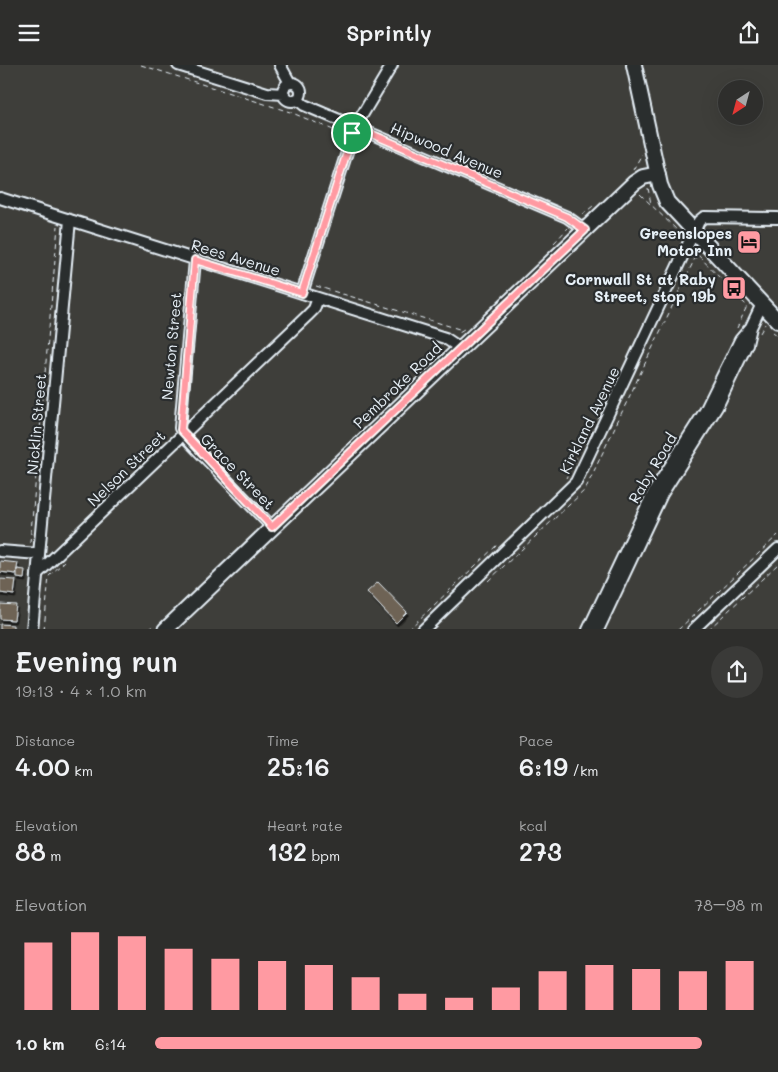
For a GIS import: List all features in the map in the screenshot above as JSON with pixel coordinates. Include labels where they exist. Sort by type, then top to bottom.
[{"type":"street","points":[[178,65],[267,93],[284,94],[289,100],[297,99],[301,93],[300,87],[290,83],[280,65]]},
{"type":"street","points":[[302,293],[355,127],[392,65]]},
{"type":"street","points":[[634,65],[658,174],[667,202],[688,235],[778,321]]},
{"type":"street","points":[[284,94],[286,86],[290,83]]},
{"type":"street","name":"Hipwood Avenue","points":[[297,99],[302,104],[567,217],[585,230]]},
{"type":"street","name":"Pembroke Road","points":[[165,629],[638,180],[658,174]]},
{"type":"street","name":"Rees Avenue","points":[[0,198],[445,338],[460,349]]},
{"type":"street","name":"Kirkland Avenue","points":[[423,629],[576,482],[688,235],[697,224],[704,217],[778,218]]},
{"type":"street","name":"Nicklin Street","points":[[32,629],[70,221]]},
{"type":"street","name":"Newton Street","points":[[183,435],[180,425],[195,260]]},
{"type":"street","name":"Nelson Street","points":[[37,574],[307,316],[314,309],[318,298]]},
{"type":"street","name":"Raby Road","points":[[598,629],[662,494],[717,407],[747,344],[751,327],[762,304]]},
{"type":"street","name":"Raby Road","points":[[588,629],[653,493],[705,411],[740,340],[751,327]]},
{"type":"street","name":"Grace Street","points":[[183,435],[272,527]]},
{"type":"street","points":[[693,629],[778,549]]},
{"type":"street","points":[[0,551],[39,554]]},
{"type":"path","points":[[141,65],[290,112],[342,133],[343,140]]},
{"type":"path","points":[[648,188],[651,205]]},
{"type":"path","points":[[638,193],[688,235]]},
{"type":"path","points":[[29,548],[58,225]]},
{"type":"path","points":[[550,246],[569,228]]},
{"type":"path","points":[[488,581],[585,490],[697,254],[748,306],[737,328]]},
{"type":"path","points":[[312,284],[459,329],[459,332],[464,329]]},
{"type":"path","points":[[566,479],[577,456]]},
{"type":"path","points":[[678,629],[778,535]]},
{"type":"path","points":[[408,629],[501,541]]},
{"type":"path","points":[[44,629],[49,577],[65,561]]},
{"type":"path","points":[[708,629],[778,564]]},
{"type":"building","points":[[0,561],[18,563],[16,574],[0,572]]},
{"type":"building","points":[[17,569],[25,570],[24,579],[17,578]]},
{"type":"building","points":[[0,579],[16,580],[14,595],[0,593]]},
{"type":"building","points":[[378,582],[407,612],[396,623],[367,592]]},
{"type":"building","points":[[0,604],[16,605],[14,620],[0,619]]},
{"type":"building","points":[[0,624],[13,625],[13,629],[0,629]]},
{"type":"place","name":"Greenslopes Motor Inn","points":[[749,242]]},
{"type":"place","name":"Cornwall St at Raby Street, stop 19b","points":[[734,288]]},
{"type":"route","points":[[355,127],[567,217],[585,230],[272,527],[183,435],[180,427],[192,274],[195,260],[302,293],[352,133],[355,127]]}]
